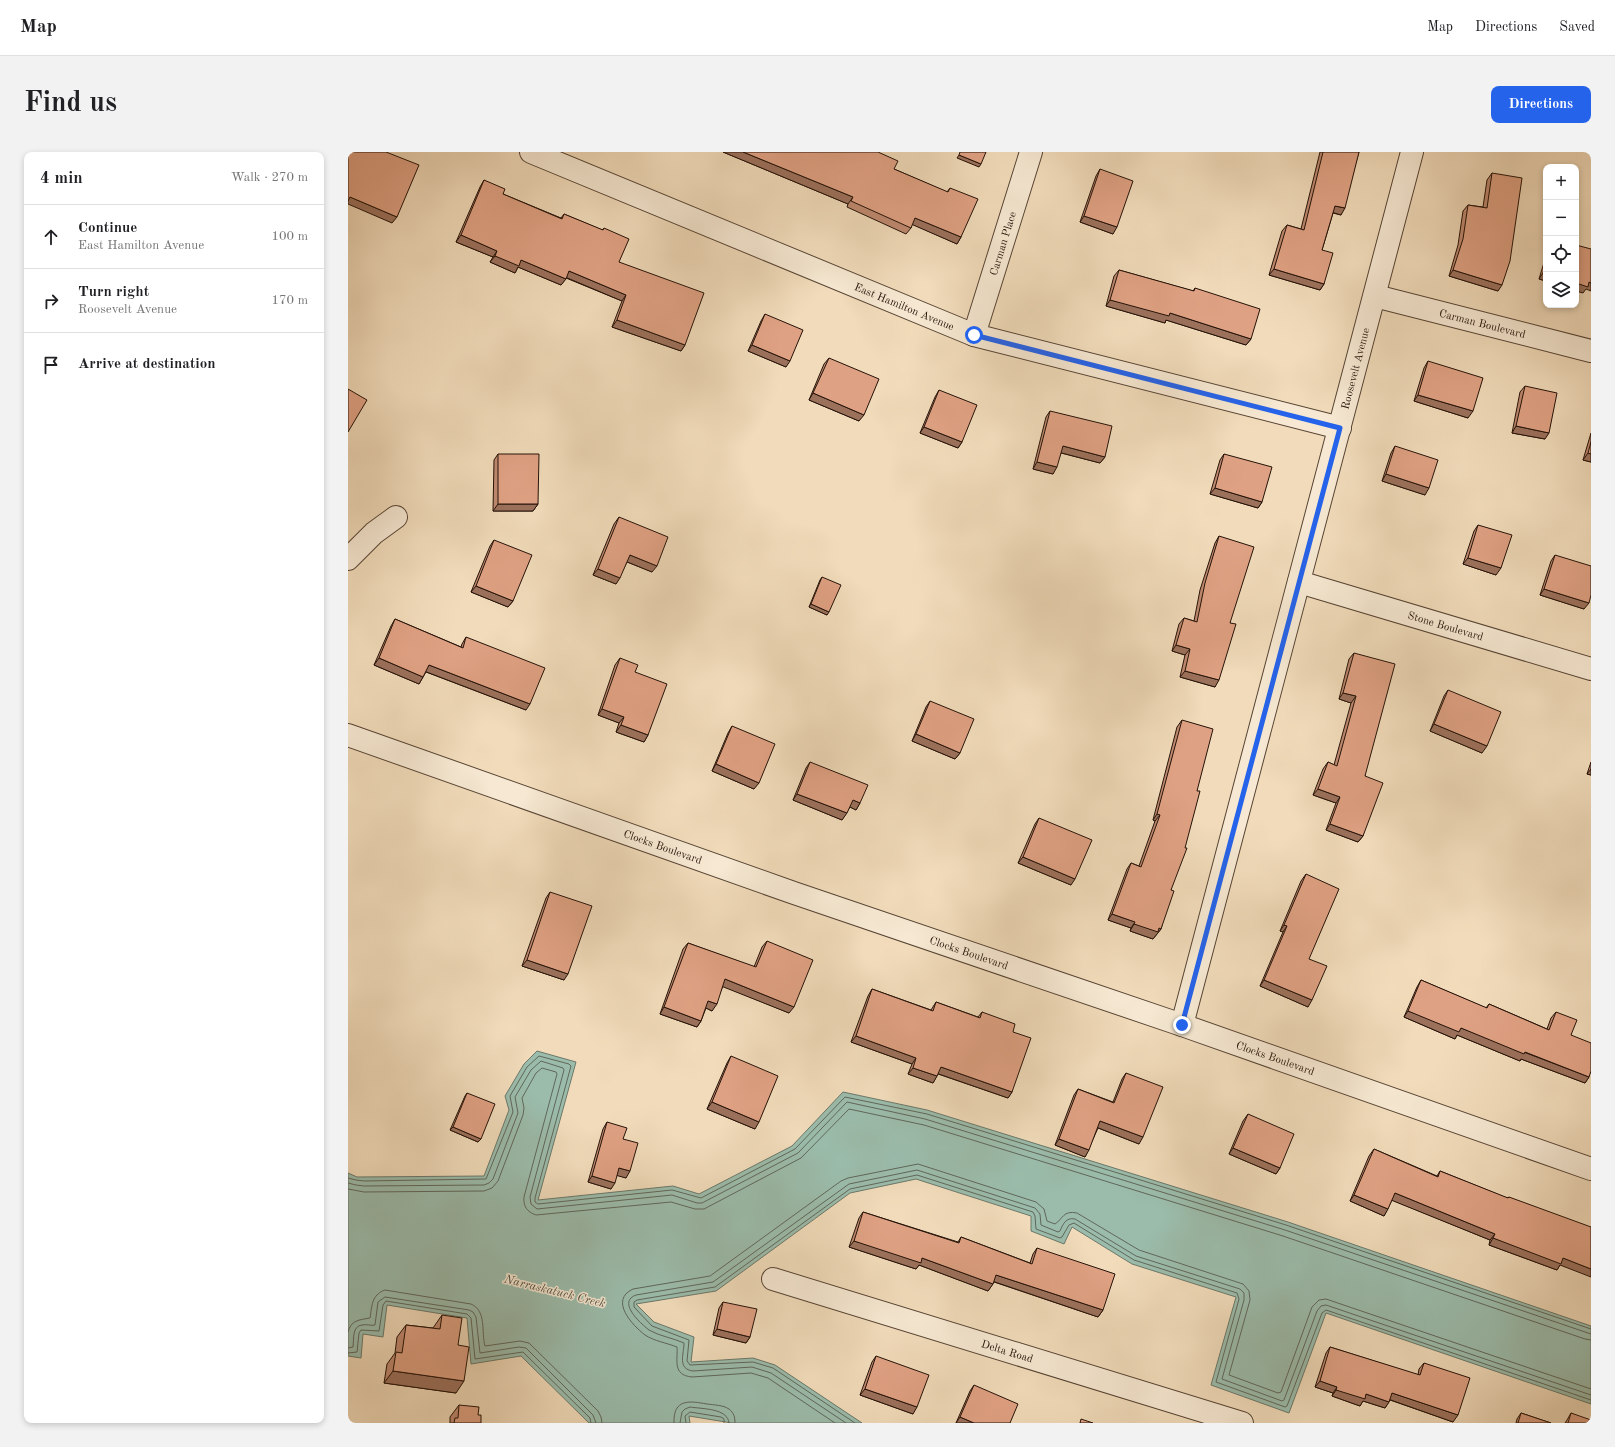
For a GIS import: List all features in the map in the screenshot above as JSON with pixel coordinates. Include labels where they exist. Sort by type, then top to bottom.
[{"type":"street","name":"East Hamilton Avenue","points":[[531,152],[974,335],[1340,428]]},
{"type":"street","name":"Carman Place","points":[[974,335],[1031,152]]},
{"type":"street","name":"Roosevelt Avenue","points":[[1182,1025],[1412,152]]},
{"type":"street","name":"Carman Boulevard","points":[[1375,296],[1591,351]]},
{"type":"street","points":[[348,558],[374,533],[396,517]]},
{"type":"street","name":"Stone Boulevard","points":[[1299,582],[1591,669]]},
{"type":"street","name":"Clocks Boulevard","points":[[348,735],[794,893],[1182,1025],[1591,1169]]},
{"type":"street","name":"Delta Road","points":[[773,1279],[1242,1423]]},
{"type":"water","name":"Narraskatuck Creek","points":[[537,1051],[576,1062],[538,1200],[673,1186],[699,1194],[792,1146],[843,1092],[927,1110],[1288,1222],[1591,1326],[1591,1404],[1326,1313],[1289,1413],[1211,1385],[1236,1297],[1132,1264],[1072,1227],[1064,1244],[1031,1231],[1031,1216],[916,1179],[850,1193],[716,1291],[636,1304],[654,1322],[694,1337],[691,1362],[753,1358],[775,1365],[862,1423],[732,1423],[689,1416],[690,1423],[589,1423],[521,1356],[471,1364],[467,1318],[387,1305],[383,1337],[363,1334],[361,1358],[348,1356],[348,1173],[357,1177],[484,1176],[509,1110],[505,1096],[524,1064]]},
{"type":"building","points":[[348,152],[386,152],[419,165],[397,217],[350,197],[348,201]]},
{"type":"building","points":[[743,152],[878,152],[898,161],[894,169],[948,192],[950,188],[978,199],[961,237],[915,218],[911,228],[851,201],[853,197]]},
{"type":"building","points":[[960,152],[986,152],[981,164],[959,155]]},
{"type":"building","points":[[1323,152],[1359,152],[1345,208],[1335,206],[1322,250],[1333,253],[1324,284],[1274,269],[1287,225],[1304,230]]},
{"type":"building","points":[[1100,169],[1133,181],[1117,227],[1084,216]]},
{"type":"building","points":[[1492,173],[1522,178],[1510,261],[1502,285],[1453,270],[1463,239],[1468,205],[1487,208]]},
{"type":"building","points":[[484,180],[505,189],[503,194],[562,219],[564,214],[603,230],[604,228],[629,239],[619,262],[704,293],[685,345],[617,320],[626,295],[569,271],[566,279],[521,260],[519,266],[495,256],[497,251],[461,235]]},
{"type":"building","points":[[1579,246],[1591,249],[1591,283],[1589,282],[1588,287],[1579,284]]},
{"type":"building","points":[[1119,270],[1194,291],[1195,288],[1260,309],[1251,339],[1170,313],[1169,316],[1110,300]]},
{"type":"building","points":[[765,314],[803,330],[790,361],[752,345]]},
{"type":"building","points":[[829,358],[879,379],[864,415],[813,393]]},
{"type":"building","points":[[1428,361],[1483,378],[1473,411],[1418,395]]},
{"type":"building","points":[[1525,386],[1557,393],[1549,433],[1516,426]]},
{"type":"building","points":[[348,389],[367,400],[348,432]]},
{"type":"building","points":[[939,390],[977,405],[962,442],[924,427]]},
{"type":"building","points":[[1050,411],[1112,426],[1105,457],[1063,446],[1057,467],[1037,462]]},
{"type":"building","points":[[1591,442],[1591,454],[1588,453]]},
{"type":"building","points":[[1395,446],[1438,460],[1429,488],[1386,474]]},
{"type":"building","points":[[498,454],[539,454],[538,504],[498,504]]},
{"type":"building","points":[[1224,454],[1272,467],[1262,502],[1215,488]]},
{"type":"building","points":[[619,517],[668,537],[657,566],[630,555],[620,578],[598,569]]},
{"type":"building","points":[[1478,525],[1512,535],[1501,568],[1468,558]]},
{"type":"building","points":[[1219,536],[1254,547],[1230,623],[1236,624],[1219,680],[1185,671],[1190,649],[1176,645],[1184,618],[1197,622],[1205,583]]},
{"type":"building","points":[[494,540],[532,555],[513,601],[476,586]]},
{"type":"building","points":[[1555,555],[1591,566],[1591,595],[1589,603],[1544,589]]},
{"type":"building","points":[[822,577],[841,585],[829,612],[811,604]]},
{"type":"building","points":[[395,619],[463,648],[466,637],[545,668],[530,704],[429,665],[423,677],[379,658]]},
{"type":"building","points":[[1354,653],[1395,664],[1365,776],[1383,783],[1363,836],[1330,824],[1340,797],[1318,789],[1328,762],[1337,766],[1356,696],[1343,693]]},
{"type":"building","points":[[620,658],[638,665],[635,672],[667,684],[648,735],[621,725],[624,717],[602,709]]},
{"type":"building","points":[[1448,690],[1501,712],[1487,746],[1434,724]]},
{"type":"building","points":[[930,701],[974,719],[960,753],[916,734]]},
{"type":"building","points":[[1182,720],[1213,729],[1197,791],[1200,791],[1185,848],[1187,848],[1171,890],[1174,891],[1161,929],[1159,928],[1158,932],[1134,924],[1135,922],[1112,914],[1131,863],[1141,867],[1160,815],[1157,814]]},
{"type":"building","points":[[732,726],[775,744],[759,783],[716,764]]},
{"type":"building","points":[[810,762],[868,785],[860,803],[853,800],[847,813],[797,794]]},
{"type":"building","points":[[1039,818],[1092,840],[1075,879],[1023,857]]},
{"type":"building","points":[[1306,874],[1339,889],[1309,959],[1327,966],[1312,1000],[1264,980],[1287,926],[1284,925]]},
{"type":"building","points":[[550,892],[592,906],[568,974],[527,960]]},
{"type":"building","points":[[767,941],[813,960],[794,1007],[725,979],[717,1004],[708,1001],[701,1021],[664,1007],[688,943],[756,967]]},
{"type":"building","points":[[1421,980],[1487,1008],[1489,1004],[1549,1030],[1556,1012],[1577,1020],[1571,1035],[1591,1043],[1591,1071],[1589,1077],[1525,1052],[1524,1054],[1461,1028],[1459,1032],[1408,1011]]},
{"type":"building","points":[[872,989],[933,1011],[936,1002],[980,1018],[982,1012],[1015,1024],[1013,1032],[1031,1038],[1012,1092],[941,1067],[937,1076],[913,1068],[916,1058],[856,1036]]},
{"type":"building","points":[[731,1056],[778,1076],[759,1122],[712,1102]]},
{"type":"building","points":[[1126,1073],[1163,1087],[1143,1137],[1100,1121],[1089,1150],[1059,1139],[1078,1089],[1114,1103]]},
{"type":"building","points":[[467,1093],[495,1104],[481,1139],[453,1127]]},
{"type":"building","points":[[1248,1114],[1294,1134],[1280,1168],[1233,1148]]},
{"type":"building","points":[[607,1122],[627,1128],[623,1139],[638,1143],[630,1171],[619,1168],[615,1183],[592,1176]]},
{"type":"building","points":[[1374,1149],[1438,1177],[1440,1171],[1508,1198],[1509,1197],[1591,1227],[1591,1269],[1563,1258],[1561,1264],[1493,1238],[1495,1234],[1395,1193],[1388,1209],[1354,1195]]},
{"type":"building","points":[[863,1212],[959,1243],[961,1237],[1032,1264],[1037,1248],[1115,1274],[1103,1310],[996,1275],[993,1284],[922,1258],[921,1263],[854,1241]]},
{"type":"building","points":[[723,1302],[757,1309],[750,1337],[717,1329]]},
{"type":"building","points":[[442,1315],[462,1318],[458,1345],[469,1347],[464,1381],[393,1371],[396,1352],[402,1353],[406,1325],[440,1329]]},
{"type":"building","points":[[1330,1347],[1420,1375],[1424,1363],[1470,1378],[1458,1415],[1392,1393],[1389,1402],[1366,1394],[1365,1399],[1336,1390],[1337,1387],[1320,1381]]},
{"type":"building","points":[[876,1356],[929,1375],[917,1407],[865,1389]]},
{"type":"building","points":[[974,1385],[1018,1404],[1010,1423],[974,1423],[960,1417]]},
{"type":"building","points":[[459,1405],[479,1407],[478,1415],[481,1415],[481,1423],[454,1423],[455,1418],[458,1418]]},
{"type":"building","points":[[1521,1413],[1551,1423],[1518,1423]]},
{"type":"building","points":[[1571,1413],[1591,1420],[1591,1423],[1568,1423]]},
{"type":"building","points":[[1081,1419],[1093,1423],[1080,1423]]},
{"type":"route","points":[[974,335],[1340,428],[1182,1025]]}]
